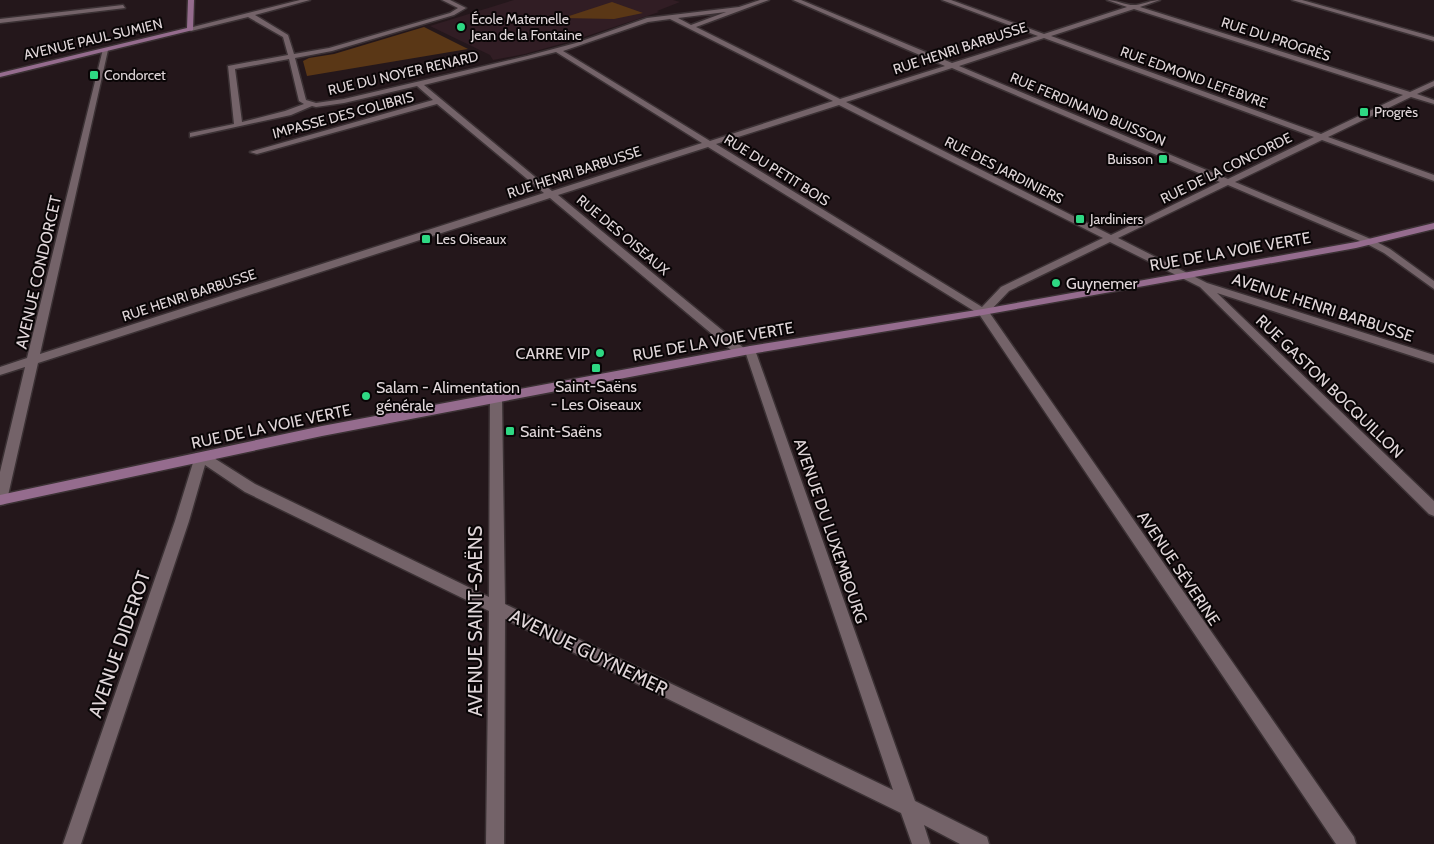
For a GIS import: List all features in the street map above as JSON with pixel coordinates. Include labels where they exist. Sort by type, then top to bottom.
[{"type":"street","points":[[191,0],[189,26],[191,29],[307,0]]},
{"type":"street","points":[[238,124],[232,67],[330,50],[460,12],[463,8],[445,0]]},
{"type":"street","points":[[691,27],[766,0]]},
{"type":"street","name":"RUE FERDINAND BUISSON","points":[[796,0],[1370,242],[1387,251],[1434,286]]},
{"type":"street","name":"RUE EDMOND LEFEBVRE","points":[[945,0],[1434,178]]},
{"type":"street","name":"RUE DU PROGRÈS","points":[[1110,0],[1434,102]]},
{"type":"street","name":"RUE HENRI BARBUSSE","points":[[0,371],[1157,0]]},
{"type":"street","points":[[1295,0],[1434,39]]},
{"type":"street","points":[[0,21],[122,7]]},
{"type":"street","name":"RUE DU NOYER RENARD","points":[[250,15],[286,36],[304,102],[310,104],[331,104],[556,50],[647,20],[738,10]]},
{"type":"street","name":"RUE DES JARDINIERS","points":[[671,17],[1184,276]]},
{"type":"street","name":"AVENUE PAUL SUMIEN","points":[[0,75],[191,29]]},
{"type":"street","name":"AVENUE CONDORCET","points":[[0,500],[106,50]]},
{"type":"street","name":"RUE DU PETIT BOIS","points":[[556,50],[983,312]]},
{"type":"street","name":"RUE DES OISEAUX","points":[[417,83],[746,351]]},
{"type":"street","name":"RUE DE LA CONCORDE","points":[[983,312],[1005,289],[1434,83]]},
{"type":"street","name":"IMPASSE DES COLIBRIS","points":[[254,152],[439,101]]},
{"type":"street","points":[[193,135],[288,113],[310,104]]},
{"type":"street","name":"RUE DE LA VOIE VERTE","points":[[0,500],[201,456],[496,398],[746,351],[983,312],[1370,242],[1434,226]]},
{"type":"street","name":"AVENUE HENRI BARBUSSE","points":[[1184,276],[1203,284],[1434,360]]},
{"type":"street","name":"RUE GASTON BOCQUILLON","points":[[1203,284],[1434,510]]},
{"type":"street","name":"AVENUE SÉVERINE","points":[[983,312],[1347,844]]},
{"type":"street","name":"AVENUE DU LUXEMBOURG","points":[[746,351],[921,844]]},
{"type":"street","name":"AVENUE SAINT-SAËNS","points":[[495,844],[496,398]]},
{"type":"street","name":"AVENUE GUYNEMER","points":[[201,456],[250,488],[908,807],[980,844]]},
{"type":"street","name":"AVENUE DIDEROT","points":[[72,844],[182,520],[201,456]]},
{"type":"shaded area","points":[[514,0],[673,0],[680,2],[657,11],[659,12],[575,40],[525,54],[493,60],[490,55],[430,26]]},
{"type":"shaded area","points":[[612,2],[643,13],[614,19],[563,18]]},
{"type":"shaded area","points":[[424,27],[468,49],[307,76],[303,61],[309,58],[334,54]]},
{"type":"place","name":"École Maternelle Jean de la Fontaine","points":[[461,27]]},
{"type":"place","name":"Condorcet","points":[[94,75]]},
{"type":"place","name":"Progrès","points":[[1364,112]]},
{"type":"place","name":"Buisson","points":[[1163,159]]},
{"type":"place","name":"Jardiniers","points":[[1080,219]]},
{"type":"place","name":"Les Oiseaux","points":[[426,239]]},
{"type":"place","name":"Guynemer","points":[[1056,283]]},
{"type":"place","name":"CARRE VIP","points":[[600,353]]},
{"type":"place","name":"Saint-Saëns - Les Oiseaux","points":[[596,368]]},
{"type":"place","name":"Salam - Alimentation générale","points":[[366,396]]},
{"type":"place","name":"Saint-Saëns","points":[[510,431]]}]
